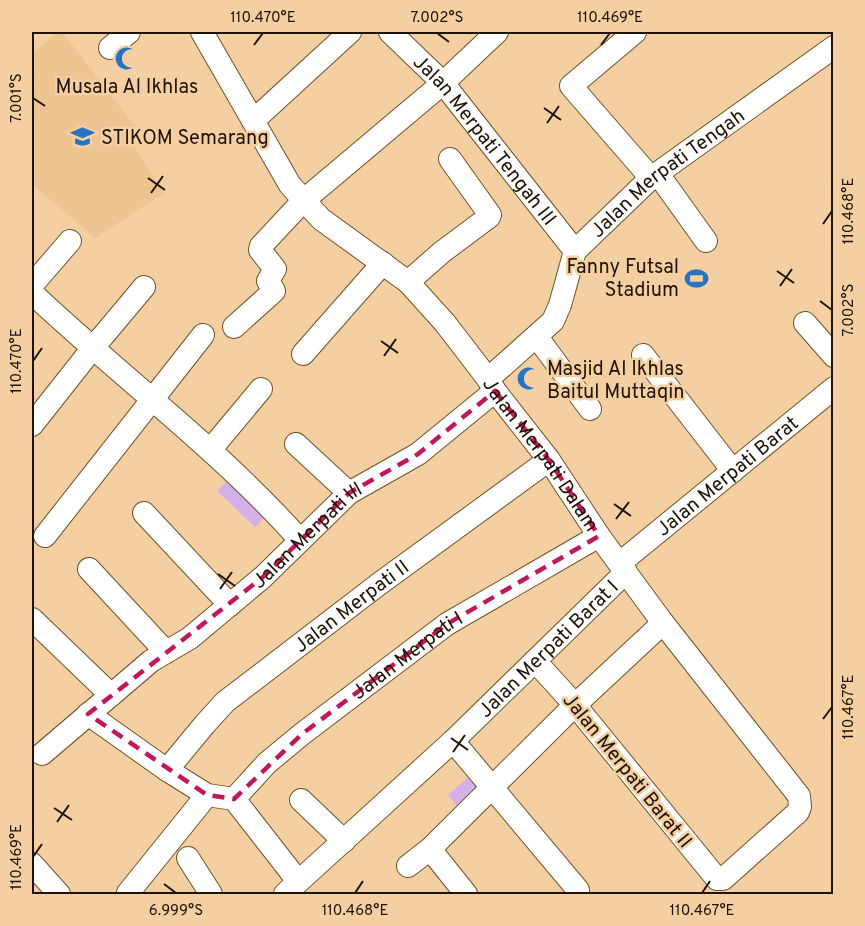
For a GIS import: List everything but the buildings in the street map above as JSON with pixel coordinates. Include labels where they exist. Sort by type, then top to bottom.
[{"type":"street","points":[[110,48],[129,32]]},
{"type":"street","name":"Jalan Merpati Dalam","points":[[202,32],[290,185],[321,219],[408,282],[446,322],[549,460],[599,536],[663,623],[799,796],[798,812],[720,880]]},
{"type":"street","points":[[253,121],[350,32]]},
{"type":"street","name":"Jalan Merpati Tengah III","points":[[390,32],[443,83],[575,251]]},
{"type":"street","points":[[234,327],[274,290],[268,281],[275,268],[260,248],[303,201],[443,83],[497,32]]},
{"type":"street","points":[[635,32],[571,86],[655,176],[706,242]]},
{"type":"street","name":"Jalan Merpati Tengah","points":[[492,385],[553,321],[560,305],[575,251],[655,176],[834,47]]},
{"type":"street","points":[[408,282],[490,215],[450,159]]},
{"type":"street","points":[[32,285],[70,241]]},
{"type":"street","points":[[303,354],[382,263]]},
{"type":"street","points":[[36,411],[144,287]]},
{"type":"street","points":[[32,293],[92,349],[211,449],[300,540]]},
{"type":"street","points":[[805,323],[834,356]]},
{"type":"street","points":[[45,536],[203,335]]},
{"type":"street","points":[[537,337],[590,409]]},
{"type":"street","points":[[643,355],[733,471]]},
{"type":"street","name":"Jalan Merpati III","points":[[42,754],[151,661],[190,638],[263,577],[349,493],[418,454],[492,385]]},
{"type":"street","name":"Jalan Merpati Barat","points":[[623,568],[733,471],[834,388]]},
{"type":"street","points":[[211,449],[261,389]]},
{"type":"street","points":[[296,444],[349,493]]},
{"type":"street","name":"Jalan Merpati II","points":[[167,771],[204,724],[225,702],[379,584],[549,460]]},
{"type":"street","points":[[144,513],[230,605]]},
{"type":"street","name":"Jalan Merpati I","points":[[234,799],[267,763],[328,712],[447,624],[599,536]]},
{"type":"street","name":"Jalan Merpati Barat I","points":[[292,888],[453,741],[535,661],[623,568]]},
{"type":"street","points":[[89,569],[166,652]]},
{"type":"street","points":[[32,619],[111,695]]},
{"type":"street","points":[[408,866],[430,849],[575,705],[663,623]]},
{"type":"street","name":"Jalan Merpati Barat II","points":[[535,661],[575,705],[720,880]]},
{"type":"street","points":[[88,714],[167,771],[207,795],[234,799],[292,888]]},
{"type":"street","points":[[453,741],[578,890]]},
{"type":"street","points":[[128,893],[207,795]]},
{"type":"street","points":[[300,800],[344,841]]},
{"type":"street","points":[[430,849],[466,894]]},
{"type":"street","points":[[188,858],[211,894]]},
{"type":"street","points":[[32,864],[59,894]]},
{"type":"highlighted area","points":[[495,391],[549,460],[599,536],[447,624],[302,734],[234,799],[207,795],[88,714],[263,577],[349,493],[418,454]]},
{"type":"shaded area","name":"STIKOM Semarang","points":[[58,32],[62,32],[135,126],[135,148],[164,193],[95,238],[32,184],[32,53]]},
{"type":"shaded area","points":[[230,478],[268,514],[255,527],[217,491]]},
{"type":"shaded area","points":[[472,774],[483,788],[459,808],[448,795]]},
{"type":"place","name":"Musala Al Ikhlas","points":[[127,59]]},
{"type":"place","name":"STIKOM Semarang","points":[[83,137]]},
{"type":"place","name":"Fanny Futsal Stadium","points":[[697,278]]},
{"type":"place","name":"Masjid Al Ikhlas Baitul Muttaqin","points":[[529,379]]}]
